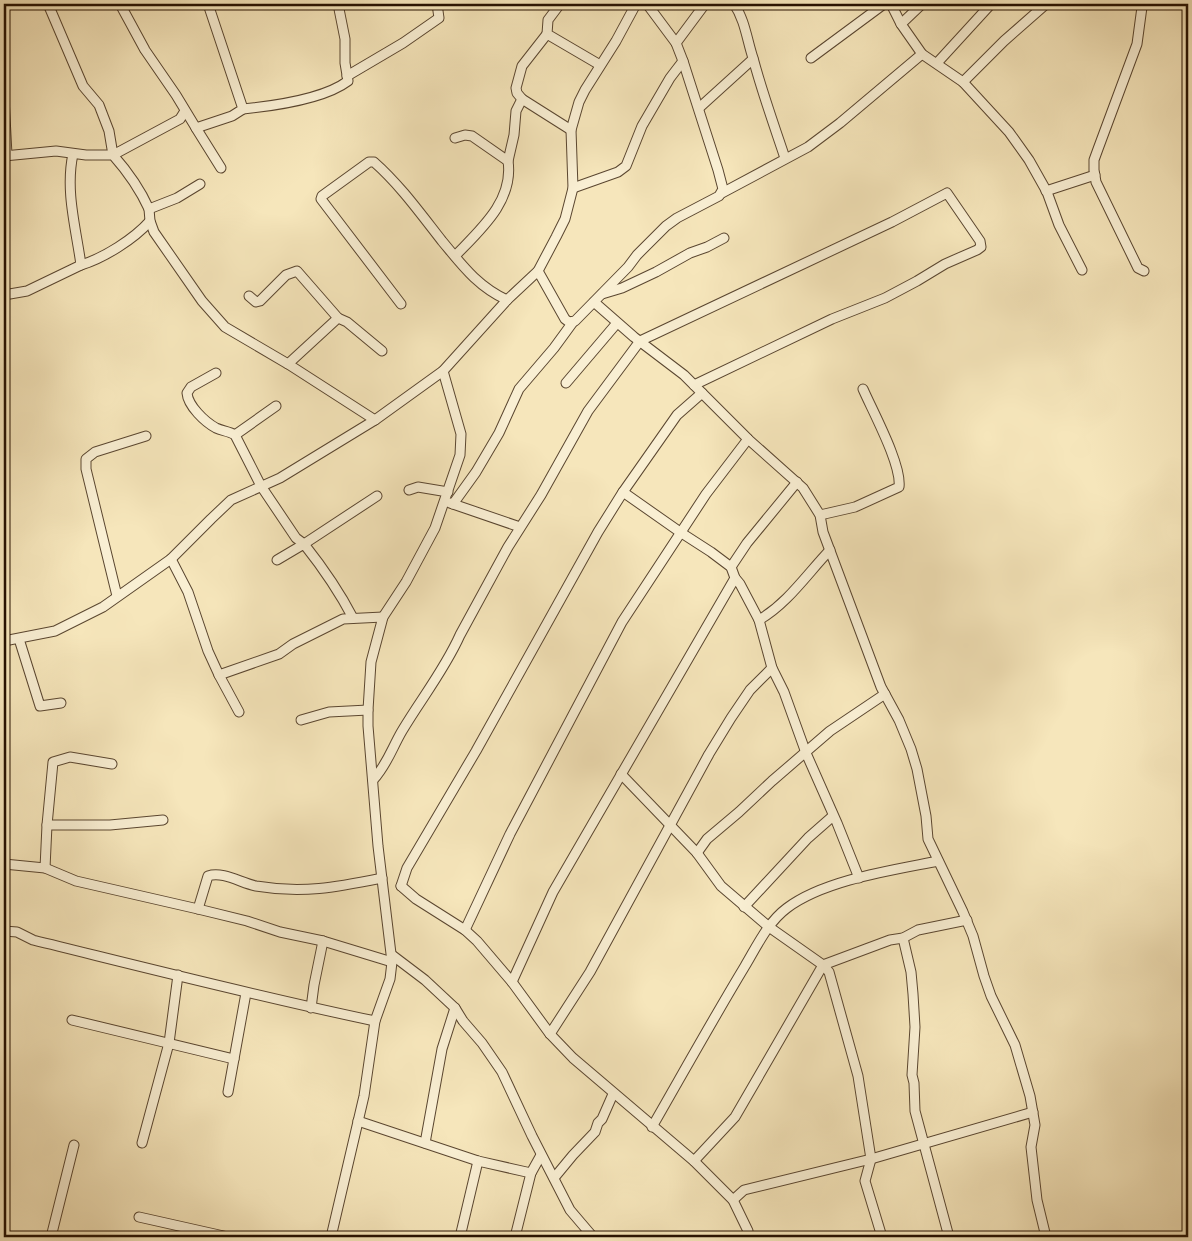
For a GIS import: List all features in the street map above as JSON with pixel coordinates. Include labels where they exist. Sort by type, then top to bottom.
[{"type":"street","points":[[48,4],[83,86],[99,105],[109,131],[114,155],[127,170],[142,194],[149,209],[150,221],[154,232],[202,301],[225,327],[288,364],[375,420]]},
{"type":"street","points":[[120,4],[145,50],[176,95],[221,168]]},
{"type":"street","points":[[208,4],[243,109]]},
{"type":"street","points":[[196,128],[232,116],[243,109],[304,99],[338,89],[348,81],[345,40],[338,4]]},
{"type":"street","points":[[347,76],[403,43],[439,18],[438,4]]},
{"type":"street","points":[[560,4],[548,20],[547,34],[531,52],[522,66],[516,88],[517,93],[522,99],[571,130]]},
{"type":"street","points":[[4,641],[19,639],[67,626],[103,607],[171,560],[231,500],[280,478],[375,420],[444,371],[507,300],[538,271],[565,219],[573,188],[571,130],[579,102],[636,4]]},
{"type":"street","points":[[647,4],[676,43],[699,108],[723,188],[722,193]]},
{"type":"street","points":[[676,43],[705,4]]},
{"type":"street","points":[[734,4],[744,26],[785,158]]},
{"type":"street","points":[[811,58],[884,4]]},
{"type":"street","points":[[891,4],[901,24],[922,54],[963,82],[1009,132],[1030,160],[1082,270]]},
{"type":"street","points":[[901,24],[922,4]]},
{"type":"street","points":[[937,63],[991,4]]},
{"type":"street","points":[[963,82],[1004,41],[1046,4]]},
{"type":"street","points":[[1141,4],[1137,44],[1094,160],[1095,176],[1104,200],[1138,268],[1144,271]]},
{"type":"street","points":[[547,34],[600,65]]},
{"type":"street","points":[[331,1237],[344,1173],[364,1096],[375,1021],[390,979],[392,958],[383,889],[368,710],[371,662],[383,617],[406,582],[449,503],[476,472],[499,433],[519,389],[572,322],[577,320],[628,267],[637,255],[676,218],[808,147],[840,123],[922,54]]},
{"type":"street","points":[[699,108],[753,59]]},
{"type":"street","points":[[573,188],[618,172],[626,166],[642,126],[670,78],[683,61]]},
{"type":"street","points":[[4,97],[5,155],[56,151],[101,156],[114,155],[180,120],[185,111]]},
{"type":"street","points":[[455,256],[491,218],[505,194],[510,172],[508,161],[514,135],[516,111],[522,99]]},
{"type":"street","points":[[455,138],[465,135],[472,136],[508,161]]},
{"type":"street","points":[[73,154],[69,189],[81,266]]},
{"type":"street","points":[[401,304],[322,203],[322,196],[363,165],[374,162],[392,178],[476,281],[507,300]]},
{"type":"street","points":[[1046,191],[1095,176]]},
{"type":"street","points":[[149,209],[177,198],[200,184]]},
{"type":"street","points":[[373,780],[383,769],[402,732],[453,650],[520,528],[541,495],[588,411],[640,341],[892,222],[947,193],[980,241],[981,247],[977,250],[945,264],[885,298],[832,319],[694,385]]},
{"type":"street","points":[[4,295],[27,291],[88,263],[141,231],[150,221]]},
{"type":"street","points":[[602,294],[622,288],[724,238]]},
{"type":"street","points":[[249,296],[256,302],[260,301],[286,275],[297,271],[338,318],[347,322],[382,351]]},
{"type":"street","points":[[538,271],[565,319],[572,322]]},
{"type":"street","points":[[594,302],[617,323],[684,374],[748,439],[797,482],[811,499],[820,515],[823,532],[885,694],[899,720],[911,749],[926,816],[928,839],[967,920],[991,996],[1015,1045],[1033,1112],[1035,1125],[1031,1147],[1037,1200],[1046,1237]]},
{"type":"street","points":[[288,364],[338,318]]},
{"type":"street","points":[[566,383],[617,323]]},
{"type":"street","points":[[444,371],[461,434],[460,455],[448,492],[449,503]]},
{"type":"street","points":[[216,372],[191,387],[186,394],[187,400],[217,429],[235,435],[261,486],[296,538],[304,544],[326,573],[343,598],[353,618]]},
{"type":"street","points":[[820,515],[855,507],[899,487],[900,480],[897,466],[863,389]]},
{"type":"street","points":[[401,886],[412,860],[476,751],[598,532],[623,492],[677,415],[702,392]]},
{"type":"street","points":[[235,435],[276,406]]},
{"type":"street","points":[[117,596],[86,469],[86,459],[94,452],[146,436]]},
{"type":"street","points":[[465,930],[514,826],[622,622],[706,494],[748,439]]},
{"type":"street","points":[[731,567],[747,543],[797,482]]},
{"type":"street","points":[[409,490],[418,487],[448,492]]},
{"type":"street","points":[[623,492],[731,567],[734,578],[740,584],[759,620],[772,668],[784,692],[806,753],[859,878]]},
{"type":"street","points":[[278,560],[377,496]]},
{"type":"street","points":[[449,503],[520,528]]},
{"type":"street","points":[[759,620],[771,613],[790,596],[801,580],[830,550]]},
{"type":"street","points":[[171,560],[188,592],[208,651],[239,712]]},
{"type":"street","points":[[512,982],[552,892],[734,578]]},
{"type":"street","points":[[219,675],[279,654],[293,644],[343,619],[383,617]]},
{"type":"street","points":[[19,639],[40,706],[61,703]]},
{"type":"street","points":[[550,1034],[590,972],[731,718],[750,690],[772,668]]},
{"type":"street","points":[[697,853],[707,839],[739,812],[772,780],[830,731],[885,694]]},
{"type":"street","points":[[301,720],[329,712],[368,710]]},
{"type":"street","points":[[45,868],[53,762],[70,757],[112,764]]},
{"type":"street","points":[[621,774],[697,853],[721,886],[769,927],[823,965],[829,972],[858,1076],[871,1159],[865,1181],[882,1237]]},
{"type":"street","points":[[744,907],[808,838],[833,816]]},
{"type":"street","points":[[47,824],[110,825],[163,820]]},
{"type":"street","points":[[652,1127],[736,980],[769,927],[786,908],[806,897],[859,878],[938,860]]},
{"type":"street","points":[[4,864],[45,868],[76,881],[198,909],[247,921],[280,932],[392,958],[426,980],[455,1008],[502,1072],[570,1210],[593,1237]]},
{"type":"street","points":[[198,909],[208,876],[215,874],[255,886],[299,891],[328,888],[382,878]]},
{"type":"street","points":[[383,889],[401,886]]},
{"type":"street","points":[[401,886],[416,899],[465,930],[477,941],[512,982],[550,1034],[573,1058],[694,1161],[733,1200],[748,1231],[746,1237]]},
{"type":"street","points":[[694,1161],[735,1117],[823,965],[890,940],[903,938],[918,930],[967,920]]},
{"type":"street","points":[[4,931],[17,932],[33,940],[178,974],[246,993],[375,1021]]},
{"type":"street","points":[[903,938],[911,972],[913,994],[915,1027],[912,1075],[915,1111],[949,1237]]},
{"type":"street","points":[[311,1008],[324,941]]},
{"type":"street","points":[[142,1143],[169,1043],[178,974]]},
{"type":"street","points":[[228,1092],[246,993]]},
{"type":"street","points":[[425,1143],[442,1049],[455,1008]]},
{"type":"street","points":[[72,1020],[234,1059]]},
{"type":"street","points":[[554,1178],[595,1132],[613,1094]]},
{"type":"street","points":[[733,1200],[744,1190],[871,1159],[1033,1112]]},
{"type":"street","points":[[358,1121],[478,1161],[531,1173]]},
{"type":"street","points":[[51,1237],[74,1145]]},
{"type":"street","points":[[515,1237],[531,1173],[541,1154]]},
{"type":"street","points":[[460,1237],[478,1161]]},
{"type":"street","points":[[139,1217],[228,1237]]}]
